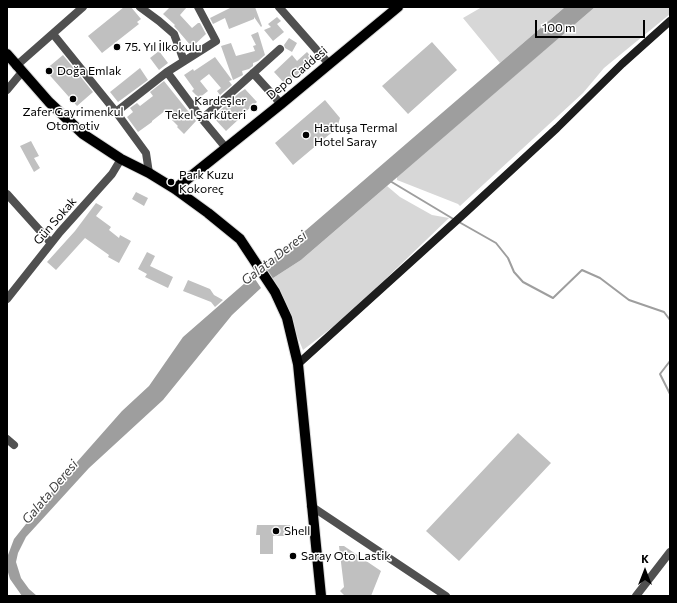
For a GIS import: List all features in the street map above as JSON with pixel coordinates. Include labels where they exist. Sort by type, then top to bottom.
[{"type":"main road","name":"Depo Caddesi","points":[[175,189],[398,7]]},
{"type":"main road","points":[[7,54],[49,102],[83,134],[121,159],[149,173],[175,189],[240,239],[275,292],[287,318],[298,364],[321,596]]},
{"type":"street","points":[[7,90],[19,69],[53,34],[83,7]]},
{"type":"street","points":[[140,7],[174,34],[184,61]]},
{"type":"street","points":[[116,112],[167,72],[216,41],[198,7]]},
{"type":"street","points":[[279,7],[329,64]]},
{"type":"street","points":[[298,364],[440,237],[557,128],[622,64],[670,21]]},
{"type":"street","points":[[53,34],[116,112],[146,153],[149,173]]},
{"type":"street","points":[[202,119],[280,50]]},
{"type":"street","points":[[167,72],[226,148]]},
{"type":"street","points":[[253,73],[281,104]]},
{"type":"street","name":"Gün Sokak","points":[[7,299],[50,243],[112,174],[121,159]]},
{"type":"street","points":[[7,194],[50,243]]},
{"type":"street","points":[[7,439],[14,445]]},
{"type":"street","points":[[311,506],[444,595]]},
{"type":"street","points":[[636,596],[670,552]]},
{"type":"shaded area","points":[[482,7],[565,7],[500,63],[463,18]]},
{"type":"shaded area","points":[[595,7],[670,7],[670,14],[604,68],[583,93],[460,206],[397,180],[397,176]]},
{"type":"shaded area","points":[[387,186],[400,197],[432,215],[449,218],[347,316],[303,350],[284,304],[270,280],[301,260]]},
{"type":"water","name":"Galata Deresi","points":[[565,7],[595,7],[301,260],[270,280],[262,268]]},
{"type":"water","points":[[253,276],[261,288],[232,315],[163,400],[89,468],[26,537],[18,553],[16,562],[21,578],[29,589],[37,596],[22,596],[10,579],[7,569],[8,555],[14,539],[61,480],[122,411],[149,386],[183,337]]},
{"type":"building","name":"75. Yıl İlkokulu","points":[[124,7],[131,7],[141,19],[137,22],[139,24],[102,53],[88,36]]},
{"type":"building","points":[[170,7],[187,7],[180,15],[192,28],[200,23],[206,34],[192,47],[174,26],[175,25],[163,14]]},
{"type":"building","points":[[232,7],[255,7],[262,26],[261,27],[254,17],[254,19],[229,29],[225,18],[213,24],[210,18]]},
{"type":"building","points":[[277,17],[281,21],[277,24],[284,32],[273,41],[264,30],[271,27],[268,24]]},
{"type":"building","points":[[258,32],[265,55],[253,63],[253,66],[249,69],[242,71],[243,75],[233,80],[221,46],[231,43],[236,56],[255,51],[253,46],[256,45],[251,35]]},
{"type":"building","points":[[289,38],[297,43],[292,52],[285,48],[284,45]]},
{"type":"building","points":[[432,42],[457,70],[408,114],[382,86]]},
{"type":"building","points":[[159,51],[168,63],[159,70],[150,58]]},
{"type":"building","points":[[307,52],[315,61],[303,72],[302,71],[285,84],[274,72],[292,55],[297,61]]},
{"type":"building","points":[[63,55],[93,92],[77,106],[45,70]]},
{"type":"building","points":[[215,57],[232,80],[229,81],[232,85],[220,95],[217,91],[221,88],[209,74],[200,81],[208,91],[199,98],[192,91],[194,89],[184,75],[193,69],[194,71]]},
{"type":"building","points":[[140,68],[148,80],[118,102],[110,92]]},
{"type":"building","points":[[164,81],[196,121],[184,134],[177,127],[178,126],[166,110],[138,132],[127,117],[133,112],[130,108],[137,103],[140,106],[153,96],[150,92]]},
{"type":"building","points":[[245,89],[257,102],[238,118],[239,119],[226,131],[213,117]]},
{"type":"building","name":"Hattuşa Termal Hotel Saray","points":[[325,100],[340,118],[337,128],[293,165],[275,143]]},
{"type":"building","points":[[31,141],[39,156],[34,158],[40,168],[34,172],[20,146]]},
{"type":"building","points":[[136,192],[148,198],[144,206],[132,199]]},
{"type":"building","points":[[96,203],[103,207],[96,216],[111,227],[109,230],[119,238],[120,235],[131,241],[119,263],[108,257],[109,255],[85,238],[56,270],[47,262],[75,231]]},
{"type":"building","points":[[147,252],[155,256],[150,266],[173,277],[168,288],[145,277],[147,274],[138,269]]},
{"type":"building","points":[[188,280],[210,289],[214,295],[223,300],[215,307],[211,302],[183,291]]},
{"type":"building","points":[[518,433],[551,463],[459,561],[426,531]]},
{"type":"building","points":[[257,525],[290,525],[290,536],[273,536],[273,554],[260,554],[260,535],[256,535]]},
{"type":"building","points":[[339,546],[344,546],[381,571],[371,596],[345,596],[340,591],[344,587]]},
{"type":"waterway","points":[[390,181],[455,220]]},
{"type":"waterway","points":[[459,222],[496,243],[508,258],[514,272],[523,282],[553,298],[582,270],[600,278],[629,300],[664,312],[670,320]]},
{"type":"waterway","points":[[670,361],[660,374],[670,394]]},
{"type":"place","name":"75. Yıl İlkokulu","points":[[117,47]]},
{"type":"place","name":"Doğa Emlak","points":[[49,71]]},
{"type":"place","name":"Zafer Gayrimenkul Otomotiv","points":[[73,99]]},
{"type":"place","name":"Kardeşler Tekel Şarküteri","points":[[254,108]]},
{"type":"place","name":"Hattuşa Termal Hotel Saray","points":[[306,135]]},
{"type":"place","name":"Park Kuzu Kokoreç","points":[[171,182]]},
{"type":"place","name":"Shell","points":[[276,531]]},
{"type":"place","name":"Saray Oto Lastik","points":[[293,556]]}]
